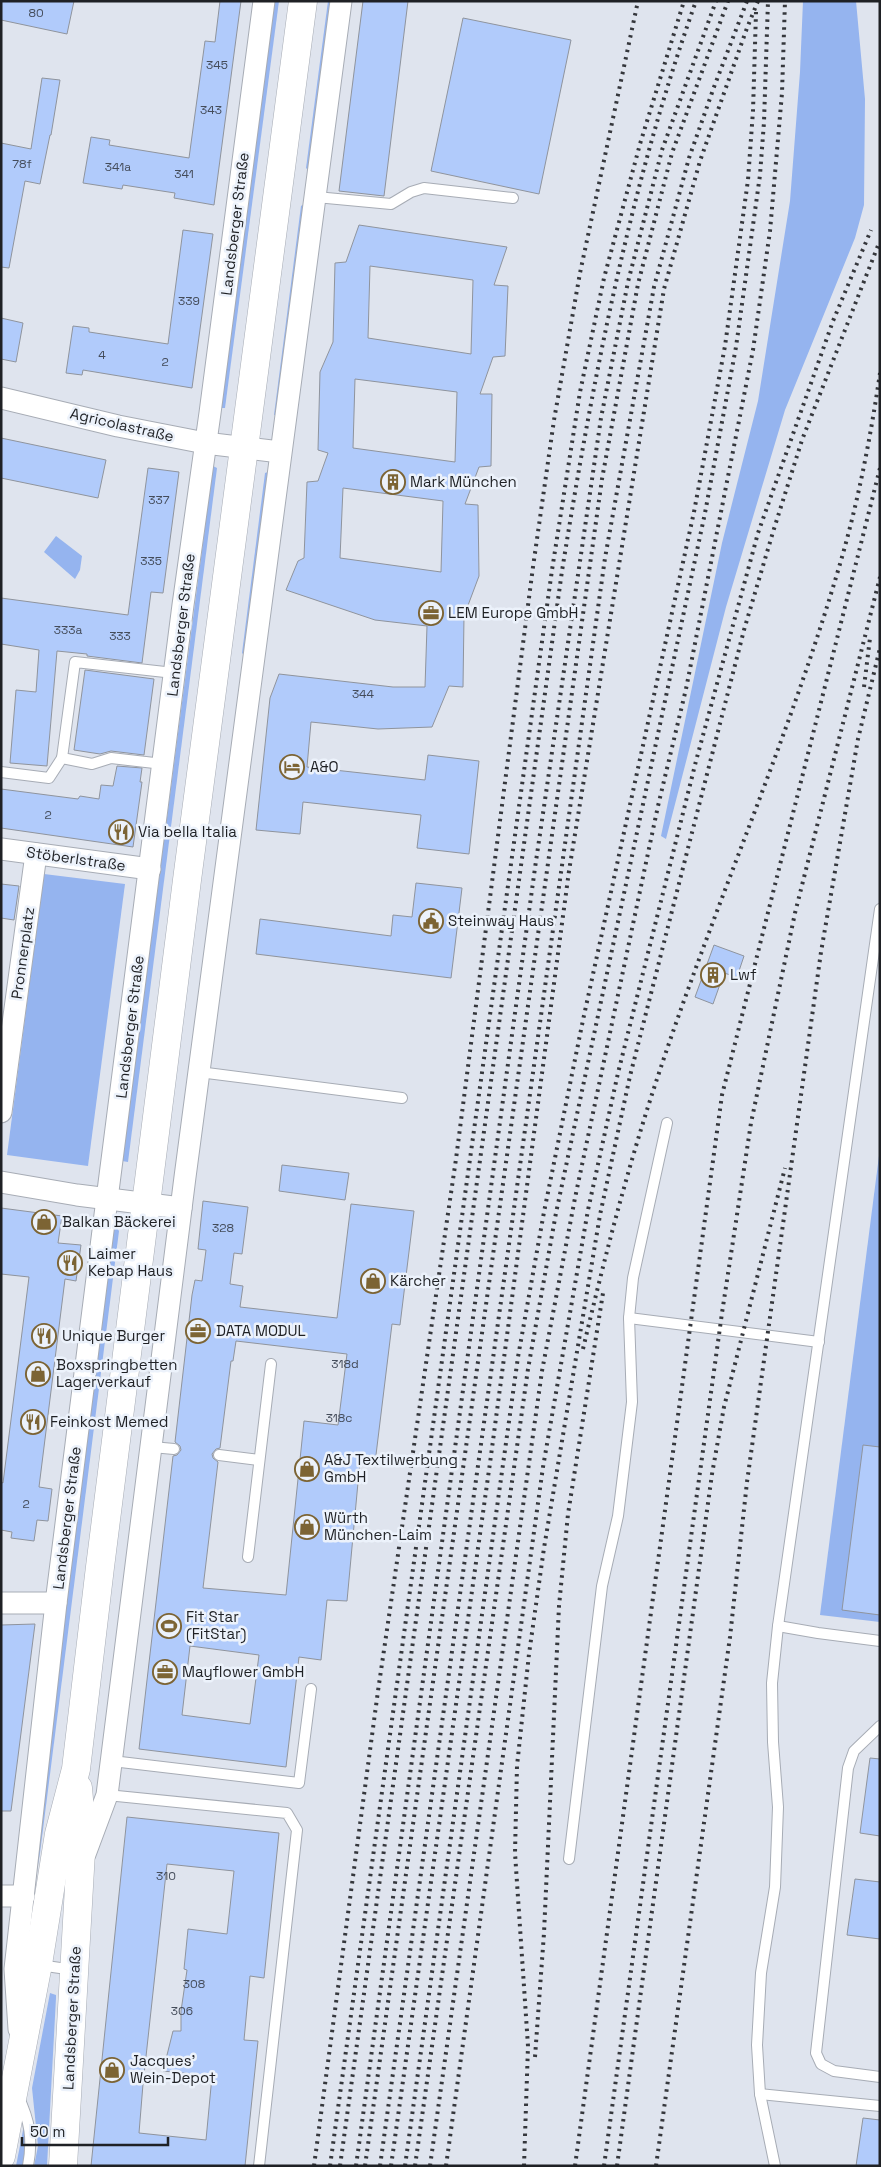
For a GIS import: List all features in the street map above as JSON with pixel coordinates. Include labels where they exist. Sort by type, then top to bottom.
[{"type":"main road","name":"Landsberger Straße","points":[[1,2156],[38,1964],[59,1834],[76,1769],[100,1567],[243,448],[303,1]]},
{"type":"main road","name":"Landsberger Straße","points":[[64,2166],[82,1834],[76,1769]]},
{"type":"street","name":"Landsberger Straße","points":[[21,2054],[15,1969],[56,1603],[174,673],[264,1]]},
{"type":"street","name":"Landsberger Straße","points":[[80,1869],[107,1795],[112,1761],[198,1072],[341,1]]},
{"type":"street","name":"Agricolastraße","points":[[1,398],[118,426],[205,444],[243,448]]},
{"type":"street","points":[[243,448],[280,452]]},
{"type":"street","name":"Stöberlstraße","points":[[1,849],[150,869]]},
{"type":"street","name":"Pronnerplatz","points":[[1,1112],[36,854]]},
{"type":"street","points":[[1,1182],[107,1199],[181,1208]]},
{"type":"street","points":[[1,1604],[56,1603]]},
{"type":"street","points":[[1,1896],[24,1896]]},
{"type":"lane","points":[[316,197],[392,204],[411,192],[424,188],[513,198]]},
{"type":"lane","points":[[1,772],[48,778],[62,758],[75,662],[174,673]]},
{"type":"lane","points":[[62,758],[92,764],[111,758],[163,764]]},
{"type":"lane","points":[[775,2166],[760,2094],[757,2045],[761,1973],[775,1887],[778,1806],[772,1742],[772,1683],[778,1626],[880,909]]},
{"type":"lane","points":[[198,1072],[402,1098]]},
{"type":"lane","points":[[569,1859],[602,1586],[618,1516],[632,1402],[629,1318],[633,1278],[668,1123]]},
{"type":"lane","points":[[629,1318],[819,1342]]},
{"type":"lane","points":[[248,1557],[271,1364]]},
{"type":"lane","points":[[152,1447],[174,1450]]},
{"type":"lane","points":[[219,1455],[259,1460]]},
{"type":"lane","points":[[778,1626],[880,1641]]},
{"type":"lane","points":[[112,1761],[299,1783],[311,1689]]},
{"type":"lane","points":[[880,1726],[854,1751],[848,1768],[816,2053],[821,2064],[834,2072],[880,2077]]},
{"type":"lane","points":[[107,1795],[287,1813],[296,1830],[259,2166]]},
{"type":"lane","points":[[38,1964],[75,1970]]},
{"type":"lane","points":[[15,2088],[24,2109],[32,2144],[28,2166]]},
{"type":"lane","points":[[760,2094],[880,2106]]},
{"type":"shaded area","points":[[274,1],[279,1],[225,408],[220,408]]},
{"type":"shaded area","points":[[328,1],[333,1],[308,170],[306,168]]},
{"type":"shaded area","points":[[803,1],[856,1],[865,99],[864,205],[855,238],[785,410],[726,607],[666,839],[661,836],[722,543],[758,401],[790,201],[800,72]]},
{"type":"shaded area","points":[[304,204],[279,416],[274,415],[301,206]]},
{"type":"shaded area","points":[[213,466],[217,468],[128,1162],[122,1161]]},
{"type":"shaded area","points":[[270,472],[245,656],[242,653],[265,473]]},
{"type":"shaded area","points":[[56,536],[82,556],[80,570],[75,579],[44,552]]},
{"type":"shaded area","points":[[44,874],[125,884],[88,1166],[7,1155]]},
{"type":"shaded area","points":[[880,1148],[880,1622],[820,1615]]},
{"type":"shaded area","points":[[117,1228],[119,1231],[40,1853],[27,1927],[114,1230]]},
{"type":"shaded area","points":[[50,1993],[56,1995],[56,1998],[47,2166],[34,2166],[38,2146],[32,2088]]},
{"type":"shaded area","points":[[24,2125],[26,2146],[23,2166],[16,2166]]},
{"type":"building","points":[[1,1],[74,1],[67,34],[1,20]]},
{"type":"building","points":[[220,1],[241,1],[214,205],[174,198],[175,193],[123,185],[122,189],[83,183],[91,137],[110,140],[109,145],[189,158],[205,41],[215,42]]},
{"type":"building","points":[[363,1],[408,1],[384,196],[339,191]]},
{"type":"building","points":[[463,18],[571,40],[539,194],[431,171]]},
{"type":"building","points":[[42,78],[60,80],[51,135],[40,184],[25,181],[9,268],[1,267],[1,143],[31,149]]},
{"type":"building","name":"Mark München","points":[[359,225],[507,247],[494,285],[508,286],[505,356],[493,357],[480,394],[492,394],[491,466],[479,467],[465,504],[478,505],[479,576],[464,616],[463,687],[449,686],[432,727],[378,729],[311,722],[307,767],[425,780],[428,755],[479,761],[469,854],[417,848],[421,815],[303,802],[300,834],[256,830],[270,698],[279,674],[393,687],[425,687],[427,626],[375,620],[286,590],[298,561],[304,558],[307,482],[318,481],[328,453],[318,450],[320,372],[333,342],[335,263],[346,262]],"holes":[[[370,266],[473,280],[471,354],[368,338]],[[355,379],[457,392],[455,462],[353,448]],[[343,488],[443,501],[441,572],[340,558]]]},
{"type":"building","points":[[183,230],[213,234],[192,388],[83,370],[82,375],[66,373],[73,326],[89,328],[89,332],[168,344]]},
{"type":"building","points":[[1,318],[23,323],[16,362],[1,359]]},
{"type":"building","points":[[1,438],[106,460],[98,498],[1,478]]},
{"type":"building","points":[[148,468],[179,472],[163,593],[151,592],[142,663],[57,651],[47,766],[10,763],[16,690],[36,692],[39,650],[1,644],[1,598],[128,615]]},
{"type":"building","points":[[85,670],[154,679],[144,755],[111,751],[100,754],[74,750]]},
{"type":"building","points":[[117,766],[142,768],[140,782],[142,782],[133,847],[1,828],[1,789],[78,799],[80,796],[99,799],[101,785],[113,786]]},
{"type":"building","points":[[416,883],[462,888],[451,978],[256,954],[260,919],[391,936],[393,915],[412,917]]},
{"type":"building","points":[[1,884],[19,886],[14,920],[1,918]]},
{"type":"building","name":"Lwf","points":[[714,945],[744,956],[737,977],[724,973],[713,1004],[695,997]]},
{"type":"building","points":[[282,1165],[349,1173],[345,1200],[279,1191]]},
{"type":"building","points":[[203,1201],[248,1207],[242,1254],[234,1253],[230,1284],[243,1286],[240,1307],[337,1318],[351,1204],[414,1211],[400,1325],[392,1324],[375,1463],[360,1461],[347,1601],[327,1600],[321,1660],[299,1657],[286,1767],[139,1749],[173,1456],[177,1455],[181,1450],[180,1446],[175,1442],[192,1295],[195,1280],[202,1281],[206,1250],[198,1249]],"holes":[[[236,1341],[347,1354],[338,1425],[304,1421],[286,1595],[203,1588],[218,1462],[213,1458],[212,1454],[216,1449],[220,1448],[231,1361],[233,1361]],[[190,1646],[259,1655],[250,1724],[182,1715]]]},
{"type":"building","points":[[1,1208],[62,1216],[58,1243],[81,1245],[76,1281],[65,1279],[39,1487],[52,1489],[48,1521],[37,1520],[34,1541],[11,1538],[12,1532],[1,1530],[1,1482],[3,1483],[29,1277],[1,1274]]},
{"type":"building","points":[[863,1445],[880,1447],[880,1615],[842,1610]]},
{"type":"building","points":[[35,1624],[11,1811],[1,1811],[1,1625]]},
{"type":"building","points":[[870,1758],[880,1759],[880,1836],[860,1833]]},
{"type":"building","points":[[127,1817],[279,1833],[264,1978],[250,1976],[244,2040],[258,2041],[245,2166],[91,2166]],"holes":[[[167,1864],[234,1871],[227,1934],[188,1929],[184,1969],[187,1970],[181,2011],[181,2031],[173,2031],[163,2071],[212,2076],[206,2140],[139,2133]]]},
{"type":"building","points":[[855,1879],[880,1882],[880,1939],[847,1935]]},
{"type":"building","points":[[863,2118],[880,2120],[880,2166],[856,2166]]},
{"type":"railway","points":[[314,2166],[378,1691],[456,1159],[554,420],[580,273],[638,1]]},
{"type":"railway","points":[[330,2166],[552,570],[580,392],[604,278],[640,144],[684,1]]},
{"type":"railway","points":[[340,2166],[562,571],[587,427],[616,283],[652,141],[696,1]]},
{"type":"railway","points":[[356,2166],[535,868],[601,418],[628,282],[662,150],[716,1]]},
{"type":"railway","points":[[365,2166],[602,479],[638,284],[672,153],[728,1]]},
{"type":"railway","points":[[380,2166],[605,558],[654,287],[689,158],[747,1]]},
{"type":"railway","points":[[391,2166],[490,1463],[569,871],[664,289],[700,161],[758,1]]},
{"type":"railway","points":[[415,2166],[528,1369],[556,1213],[705,513],[736,347],[760,175],[764,122],[768,1]]},
{"type":"railway","points":[[430,2166],[542,1371],[575,1198],[658,806],[686,689],[753,350],[770,231],[782,93],[785,1]]},
{"type":"railway","points":[[405,2166],[518,1357],[544,1212],[583,1020],[694,512],[725,346],[748,180],[753,111],[756,12]]},
{"type":"railway","points":[[446,2166],[543,1467],[588,1210],[618,1073],[696,761],[758,533],[833,321],[871,230]]},
{"type":"railway","points":[[524,2166],[528,2046],[515,1853],[517,1766],[529,1654],[544,1548],[600,1215],[630,1076],[744,630],[802,440],[879,243]]},
{"type":"railway","points":[[583,1349],[616,1215],[656,1082],[795,702],[837,574],[862,474],[880,373]]},
{"type":"railway","points":[[575,2166],[722,1095],[880,468]]},
{"type":"railway","points":[[604,2166],[722,1313],[751,1123],[795,913],[880,577]]},
{"type":"railway","points":[[864,687],[870,638]]},
{"type":"railway","points":[[656,2166],[730,1637],[747,1482],[821,952],[858,739],[880,648]]},
{"type":"railway","points":[[617,2166],[712,1474],[724,1407],[785,1168]]},
{"type":"railway","points":[[535,2057],[544,1933],[559,1606],[568,1514],[603,1293]]},
{"type":"place","name":"Mark München","points":[[393,482]]},
{"type":"place","name":"LEM Europe GmbH","points":[[431,613]]},
{"type":"place","name":"A&O","points":[[292,767]]},
{"type":"place","name":"Via bella Italia","points":[[121,832]]},
{"type":"place","name":"Steinway Haus","points":[[431,921]]},
{"type":"place","name":"Lwf","points":[[713,975]]},
{"type":"place","name":"Balkan Bäckerei","points":[[44,1222]]},
{"type":"place","name":"Laimer Kebap Haus","points":[[70,1263]]},
{"type":"place","name":"Kärcher","points":[[373,1281]]},
{"type":"place","name":"DATA MODUL","points":[[198,1331]]},
{"type":"place","name":"Unique Burger","points":[[44,1336]]},
{"type":"place","name":"Boxspringbetten Lagerverkauf","points":[[38,1374]]},
{"type":"place","name":"Feinkost Memed","points":[[33,1422]]},
{"type":"place","name":"A&J Textilwerbung GmbH","points":[[307,1469]]},
{"type":"place","name":"Würth München-Laim","points":[[307,1527]]},
{"type":"place","name":"Fit Star (FitStar)","points":[[169,1626]]},
{"type":"place","name":"Mayflower GmbH","points":[[165,1672]]},
{"type":"place","name":"Jacques’ Wein-Depot","points":[[112,2070]]}]
